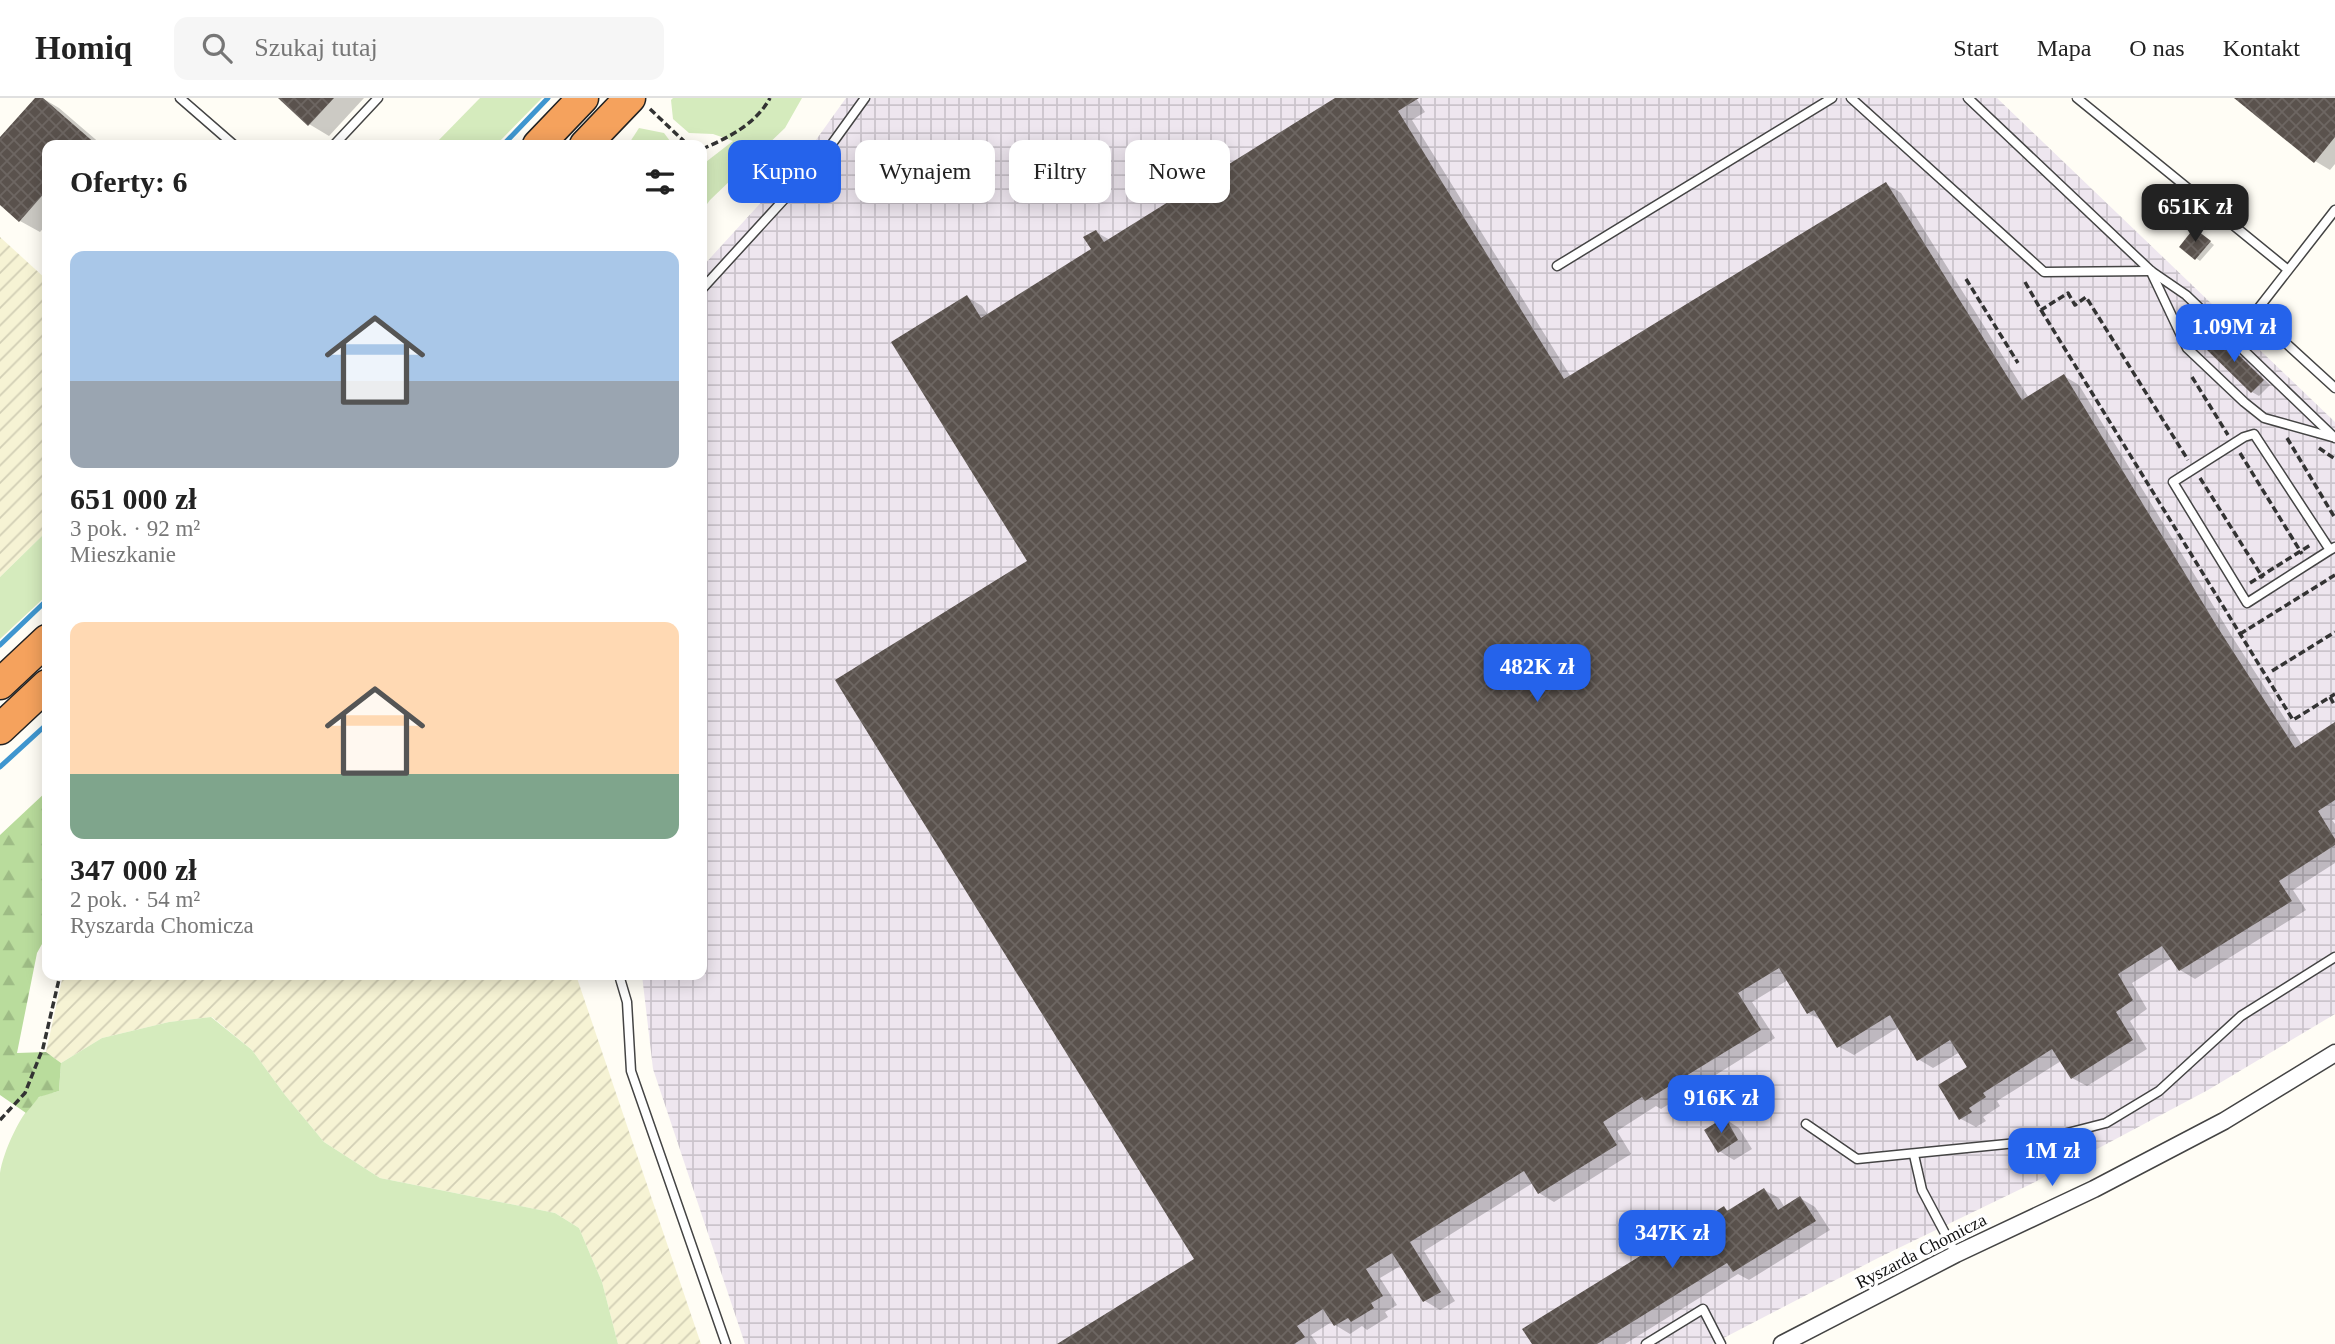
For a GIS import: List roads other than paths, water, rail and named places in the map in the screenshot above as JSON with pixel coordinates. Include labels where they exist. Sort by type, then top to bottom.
[{"type":"highway","points":[[543,140],[583,98]]},
{"type":"highway","points":[[591,140],[639,103]]},
{"type":"highway","points":[[0,684],[42,645]]},
{"type":"highway","points":[[0,729],[42,690]]},
{"type":"street","name":"Ryszarda Chomicza","points":[[1782,1344],[1956,1254],[2094,1189],[2212,1127],[2335,1053]]},
{"type":"lane","points":[[180,98],[228,140]]},
{"type":"lane","points":[[339,140],[378,98]]},
{"type":"lane","points":[[707,284],[821,159],[865,98]]},
{"type":"lane","points":[[1557,266],[1832,98]]},
{"type":"lane","points":[[1851,98],[2044,272],[2151,271]]},
{"type":"lane","points":[[1968,98],[2151,271],[2186,295],[2335,438]]},
{"type":"lane","points":[[2077,98],[2287,269]]},
{"type":"lane","points":[[2335,210],[2254,314],[2335,388]]},
{"type":"lane","points":[[2151,271],[2187,348],[2263,418],[2335,438]]},
{"type":"lane","points":[[2254,434],[2322,538],[2332,549],[2247,603],[2173,482],[2254,434],[2263,418]]},
{"type":"lane","points":[[1806,1124],[1857,1159],[2036,1141],[2106,1123],[2159,1091],[2241,1016],[2335,957]]},
{"type":"lane","points":[[620,980],[627,1002],[632,1071],[726,1344]]},
{"type":"lane","points":[[1914,1155],[1922,1190],[1956,1254]]},
{"type":"lane","points":[[1646,1344],[1703,1309],[1721,1344]]},
{"type":"waterway","points":[[508,140],[548,98]]},
{"type":"waterway","points":[[0,645],[42,605]]},
{"type":"waterway","points":[[0,767],[42,729]]}]
